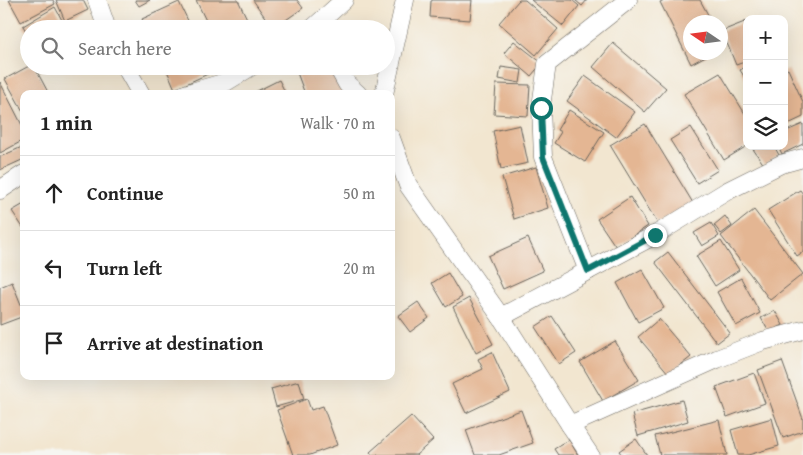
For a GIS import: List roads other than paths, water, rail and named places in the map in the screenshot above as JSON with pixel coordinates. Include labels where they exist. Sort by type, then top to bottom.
[{"type":"street","points":[[97,0],[104,20]]},
{"type":"street","points":[[324,20],[344,0]]},
{"type":"street","points":[[395,45],[405,0]]},
{"type":"street","points":[[588,271],[543,157],[541,108],[547,64],[628,0]]},
{"type":"street","points":[[129,75],[139,90]]},
{"type":"street","points":[[199,90],[226,82],[237,75]]},
{"type":"street","points":[[342,75],[347,84],[354,90]]},
{"type":"street","points":[[385,90],[388,75]]},
{"type":"street","points":[[395,149],[408,185],[501,317],[590,455]]},
{"type":"street","points":[[501,317],[655,235],[727,191],[781,164],[803,158]]},
{"type":"street","points":[[0,190],[20,177]]},
{"type":"street","points":[[570,425],[717,359],[763,341],[803,330]]}]
